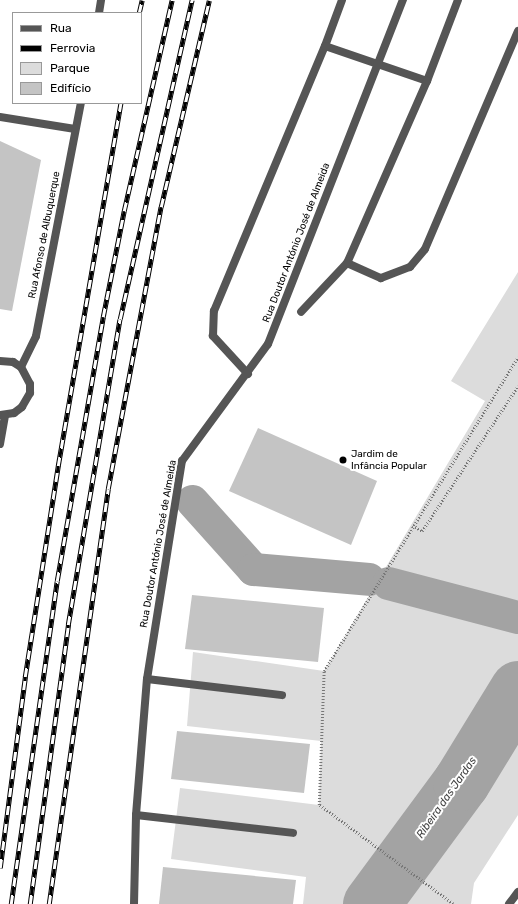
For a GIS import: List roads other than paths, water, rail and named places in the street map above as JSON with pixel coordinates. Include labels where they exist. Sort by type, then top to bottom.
[{"type":"street","points":[[99,12],[101,0]]},
{"type":"street","points":[[248,374],[213,336],[214,311],[325,46],[342,0]]},
{"type":"street","name":"Rua Doutor António José de Almeida","points":[[134,904],[136,815],[147,679],[182,461],[248,374],[268,344],[376,65],[403,0]]},
{"type":"street","points":[[301,312],[347,264],[427,81],[458,0]]},
{"type":"street","points":[[347,264],[381,278],[410,267],[425,249],[518,31]]},
{"type":"street","points":[[325,46],[376,65],[427,81]]},
{"type":"street","name":"Rua Afonso de Albuquerque","points":[[21,367],[36,336],[81,104]]},
{"type":"street","points":[[0,117],[76,129]]},
{"type":"street","points":[[0,361],[13,362],[21,367],[27,374],[30,393],[22,407],[3,415],[0,444]]},
{"type":"street","points":[[147,679],[282,696]]},
{"type":"street","points":[[136,815],[293,833]]},
{"type":"street","points":[[509,904],[518,892]]},
{"type":"waterway","points":[[192,501],[253,569],[369,579]]},
{"type":"waterway","points":[[388,583],[518,617]]},
{"type":"waterway","name":"Ribeira das Jardas","points":[[371,904],[461,782],[518,689]]},
{"type":"railway","points":[[139,12],[142,0]]},
{"type":"railway","points":[[11,904],[57,581],[103,317],[124,211],[172,0]]},
{"type":"railway","points":[[30,904],[68,625],[120,319],[192,0]]},
{"type":"railway","points":[[49,904],[108,489],[161,207],[209,0]]},
{"type":"railway","points":[[0,868],[25,677],[58,466],[121,104]]},
{"type":"place","name":"Jardim de Infância Popular","points":[[343,460]]}]
